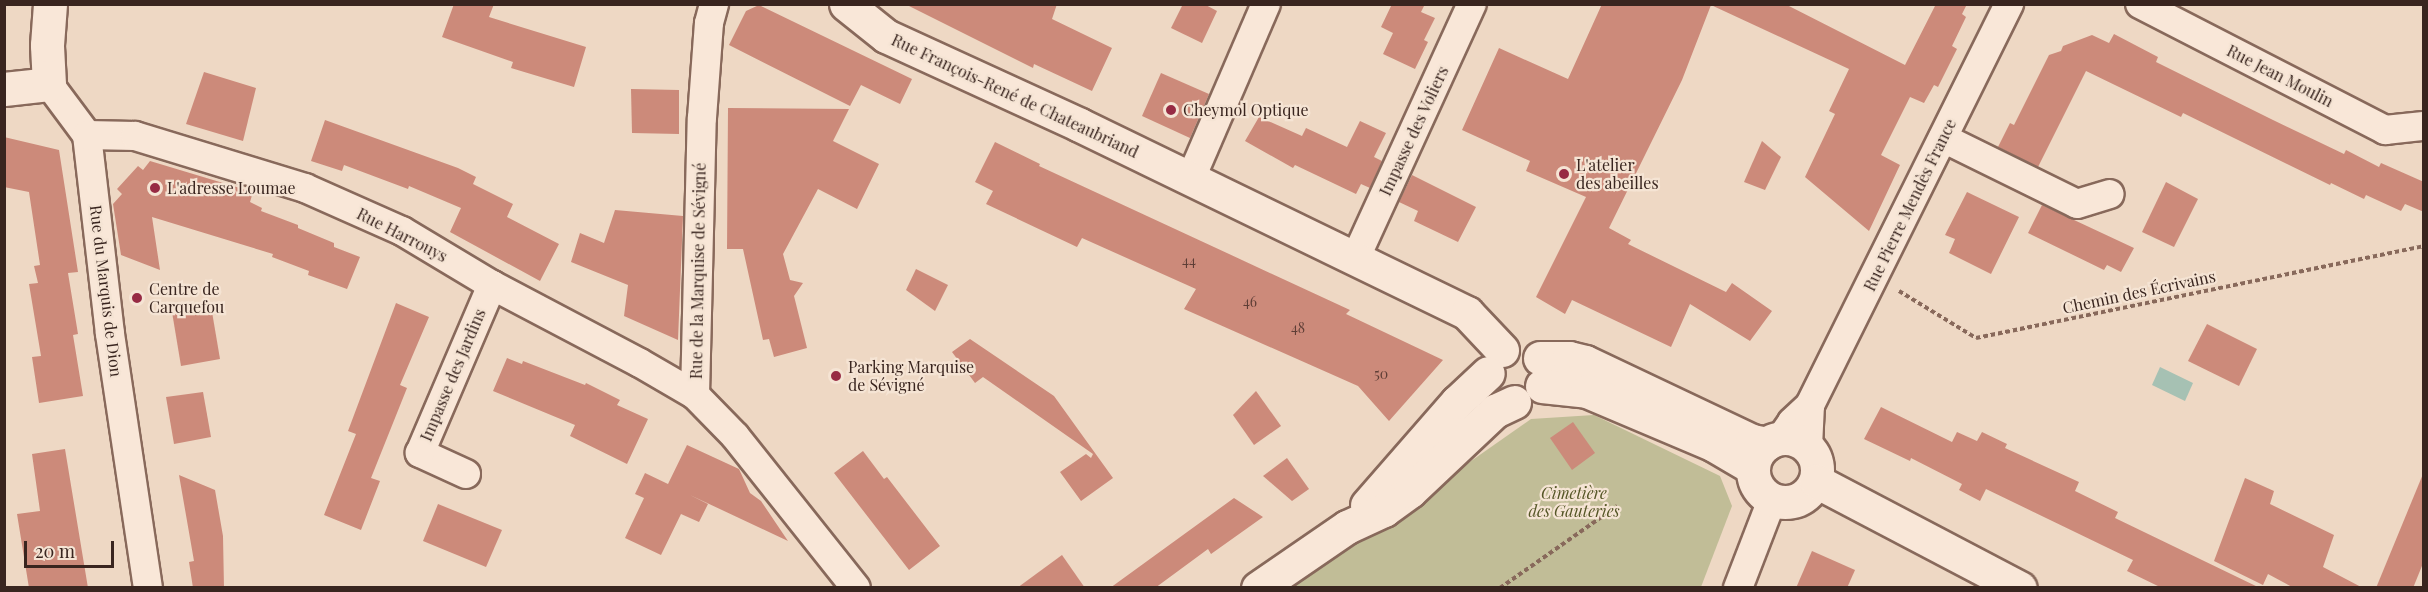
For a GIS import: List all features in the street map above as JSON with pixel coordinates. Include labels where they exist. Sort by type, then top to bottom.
[{"type":"street","points":[[50,4],[47,45],[49,84],[87,135]]},
{"type":"street","name":"Rue de la Marquise de Sévigné","points":[[714,4],[709,22],[702,118],[695,395],[735,436],[856,588]]},
{"type":"street","name":"Rue François-René de Chateaubriand","points":[[846,4],[886,36],[1191,178],[1467,313],[1495,361],[1493,389],[1499,396],[1514,402]]},
{"type":"street","points":[[1191,178],[1266,4]]},
{"type":"street","name":"Impasse des Voliers","points":[[1356,258],[1472,4]]},
{"type":"street","name":"Rue Pierre Mendès France","points":[[1777,449],[1810,405],[2009,4]]},
{"type":"street","name":"Rue Jean Moulin","points":[[2140,4],[2385,130],[2424,126]]},
{"type":"street","points":[[4,89],[49,84]]},
{"type":"street","name":"Rue Harrouys","points":[[87,135],[135,136],[305,188],[402,231],[492,285],[640,363],[695,395]]},
{"type":"street","name":"Rue du Marquis de Dion","points":[[87,135],[110,334],[148,588]]},
{"type":"street","points":[[1943,138],[2077,204],[2109,194]]},
{"type":"street","name":"Impasse des Jardins","points":[[466,474],[420,453],[492,285]]},
{"type":"street","points":[[1258,588],[1347,527],[1384,510],[1410,491],[1495,411],[1514,402],[1531,398],[1541,372],[1534,351],[1518,345],[1495,361],[1347,527]]},
{"type":"street","points":[[1541,372],[1714,446],[1777,449],[1817,463],[1816,481],[1809,493],[1798,500],[1785,503],[1772,500],[1757,487],[1777,449]]},
{"type":"street","points":[[1816,481],[2020,588]]},
{"type":"street","points":[[1738,588],[1772,500]]},
{"type":"path","name":"Chemin des Écrivains","points":[[1875,276],[1976,338],[2424,246]]},
{"type":"path","points":[[1500,588],[1617,506]]},
{"type":"green space","name":"Cimetière des Gauteries","points":[[1594,415],[1720,476],[1732,506],[1701,587],[1290,588],[1531,419]]},
{"type":"shaded area","points":[[2160,367],[2193,383],[2185,401],[2152,385]]},
{"type":"building","points":[[454,4],[494,4],[489,17],[586,47],[574,87],[511,68],[513,62],[442,37]]},
{"type":"building","points":[[905,4],[1057,4],[1052,19],[1112,48],[1092,91],[1034,64],[1033,68]]},
{"type":"building","points":[[1183,4],[1204,4],[1217,11],[1202,43],[1171,28]]},
{"type":"building","points":[[1392,4],[1425,4],[1421,12],[1435,18],[1424,40],[1428,42],[1415,69],[1383,54],[1393,33],[1381,27]]},
{"type":"building","points":[[1602,4],[1785,4],[1905,65],[1936,4],[1967,4],[1962,14],[1966,17],[1952,46],[1957,49],[1938,87],[1934,85],[1924,103],[1910,97],[1881,155],[1900,165],[1869,231],[1805,177],[1835,114],[1829,111],[1849,69],[1711,5],[1682,80],[1609,228],[1631,240],[1628,244],[1726,292],[1732,283],[1772,311],[1750,341],[1690,304],[1671,347],[1572,300],[1565,314],[1536,297],[1586,197],[1526,171],[1530,161],[1462,130],[1499,48],[1568,79]]},
{"type":"building","points":[[759,5],[912,79],[900,104],[861,85],[850,106],[729,45],[746,11]]},
{"type":"building","points":[[2114,34],[2158,57],[2156,62],[2344,154],[2346,150],[2379,167],[2381,163],[2424,182],[2424,212],[2405,204],[2401,211],[2366,195],[2364,199],[2331,183],[2330,185],[2183,113],[2181,117],[2086,71],[2038,167],[1998,147],[2010,123],[2014,125],[2049,55],[2061,51],[2063,46],[2092,35],[2109,43]]},
{"type":"building","points":[[204,72],[256,88],[243,141],[186,124]]},
{"type":"building","points":[[1161,73],[1209,94],[1190,138],[1142,116]]},
{"type":"building","points":[[631,89],[679,90],[679,134],[632,133]]},
{"type":"building","points":[[728,108],[849,109],[833,141],[879,164],[857,209],[818,189],[783,254],[790,280],[803,283],[794,296],[807,348],[774,357],[769,339],[763,340],[743,249],[727,249]]},
{"type":"building","points":[[1259,117],[1302,136],[1306,128],[1347,147],[1360,121],[1386,133],[1374,157],[1382,161],[1370,188],[1361,184],[1356,194],[1295,165],[1293,168],[1245,141]]},
{"type":"building","points":[[325,120],[458,168],[476,177],[473,184],[513,204],[507,217],[559,244],[540,281],[450,232],[461,208],[409,186],[408,189],[344,165],[342,171],[311,161]]},
{"type":"building","points":[[4,137],[59,150],[78,272],[68,273],[78,334],[73,335],[83,396],[39,403],[32,357],[41,356],[29,284],[38,283],[34,266],[40,265],[29,192],[4,187]]},
{"type":"building","points":[[1762,141],[1781,157],[1765,190],[1744,182]]},
{"type":"building","points":[[995,142],[1040,164],[1039,166],[1350,310],[1346,314],[1443,360],[1389,421],[1358,386],[1184,309],[1196,289],[1082,238],[1077,247],[986,204],[993,191],[975,182]]},
{"type":"building","points":[[150,161],[253,192],[250,202],[262,208],[261,211],[298,225],[298,228],[334,243],[334,247],[360,257],[347,289],[308,275],[309,271],[272,257],[273,254],[152,217],[160,270],[121,255],[113,204],[122,194],[117,189],[138,166],[143,170]]},
{"type":"building","points":[[1412,175],[1476,207],[1458,242],[1414,221],[1418,211],[1399,202]]},
{"type":"building","points":[[2166,182],[2198,199],[2174,247],[2142,232]]},
{"type":"building","points":[[1967,192],[2019,217],[1991,274],[1949,253],[1955,239],[1945,235]]},
{"type":"building","points":[[2042,205],[2134,248],[2121,272],[2107,265],[2104,270],[2028,233]]},
{"type":"building","points":[[615,210],[683,216],[678,340],[624,316],[628,285],[571,262],[580,233],[604,243]]},
{"type":"building","points":[[916,269],[948,285],[935,311],[906,290]]},
{"type":"building","points":[[396,303],[429,317],[400,385],[407,388],[371,478],[380,481],[361,530],[324,515],[356,434],[348,431]]},
{"type":"building","points":[[211,306],[220,359],[181,366],[172,312]]},
{"type":"building","points":[[2207,324],[2257,349],[2239,386],[2188,361]]},
{"type":"building","points":[[970,339],[1054,396],[1113,478],[1081,501],[1060,472],[1086,454],[1091,458],[1093,454],[983,377],[975,383],[952,352]]},
{"type":"building","points":[[507,358],[522,364],[523,361],[585,385],[586,383],[620,400],[617,405],[648,419],[627,464],[570,436],[575,425],[493,391]]},
{"type":"building","points":[[1256,391],[1281,426],[1254,445],[1233,415]]},
{"type":"building","points":[[203,392],[211,437],[174,444],[166,397]]},
{"type":"building","points":[[1881,407],[1952,442],[1957,432],[1977,441],[1982,432],[2007,444],[2005,448],[2079,482],[2075,491],[2118,512],[2115,518],[2260,588],[2162,588],[2127,571],[2133,560],[1986,489],[1980,501],[1959,490],[1962,484],[1911,458],[1910,461],[1864,439]]},
{"type":"building","points":[[1573,422],[1595,453],[1572,470],[1550,438]]},
{"type":"building","points":[[687,445],[739,469],[750,493],[761,501],[788,541],[690,495],[708,504],[699,522],[681,514],[661,555],[625,538],[644,498],[635,494],[645,473],[668,484]]},
{"type":"building","points":[[65,449],[88,588],[29,588],[17,514],[40,511],[32,454]]},
{"type":"building","points":[[863,451],[884,479],[887,477],[940,546],[909,570],[834,473]]},
{"type":"building","points":[[1287,458],[1309,489],[1292,501],[1263,476]]},
{"type":"building","points":[[2423,474],[2424,561],[2413,588],[2376,588]]},
{"type":"building","points":[[179,475],[215,490],[223,536],[224,588],[193,588],[189,562],[194,561]]},
{"type":"building","points":[[2245,478],[2274,491],[2270,504],[2334,535],[2323,567],[2363,588],[2294,588],[2268,574],[2263,585],[2214,561]]},
{"type":"building","points":[[1234,498],[1263,517],[1211,554],[1208,549],[1155,588],[1110,588]]},
{"type":"building","points":[[438,504],[502,530],[486,567],[423,541]]},
{"type":"building","points":[[1812,551],[1855,570],[1847,588],[1796,588]]},
{"type":"building","points":[[1062,555],[1085,588],[1017,588]]},
{"type":"place","name":"Cheymol Optique","points":[[1171,110]]},
{"type":"place","name":"L'atelier des abeilles","points":[[1564,174]]},
{"type":"place","name":"L'adresse Loumae","points":[[155,188]]},
{"type":"place","name":"Centre de Carquefou","points":[[137,298]]},
{"type":"place","name":"Parking Marquise de Sévigné","points":[[836,376]]}]
